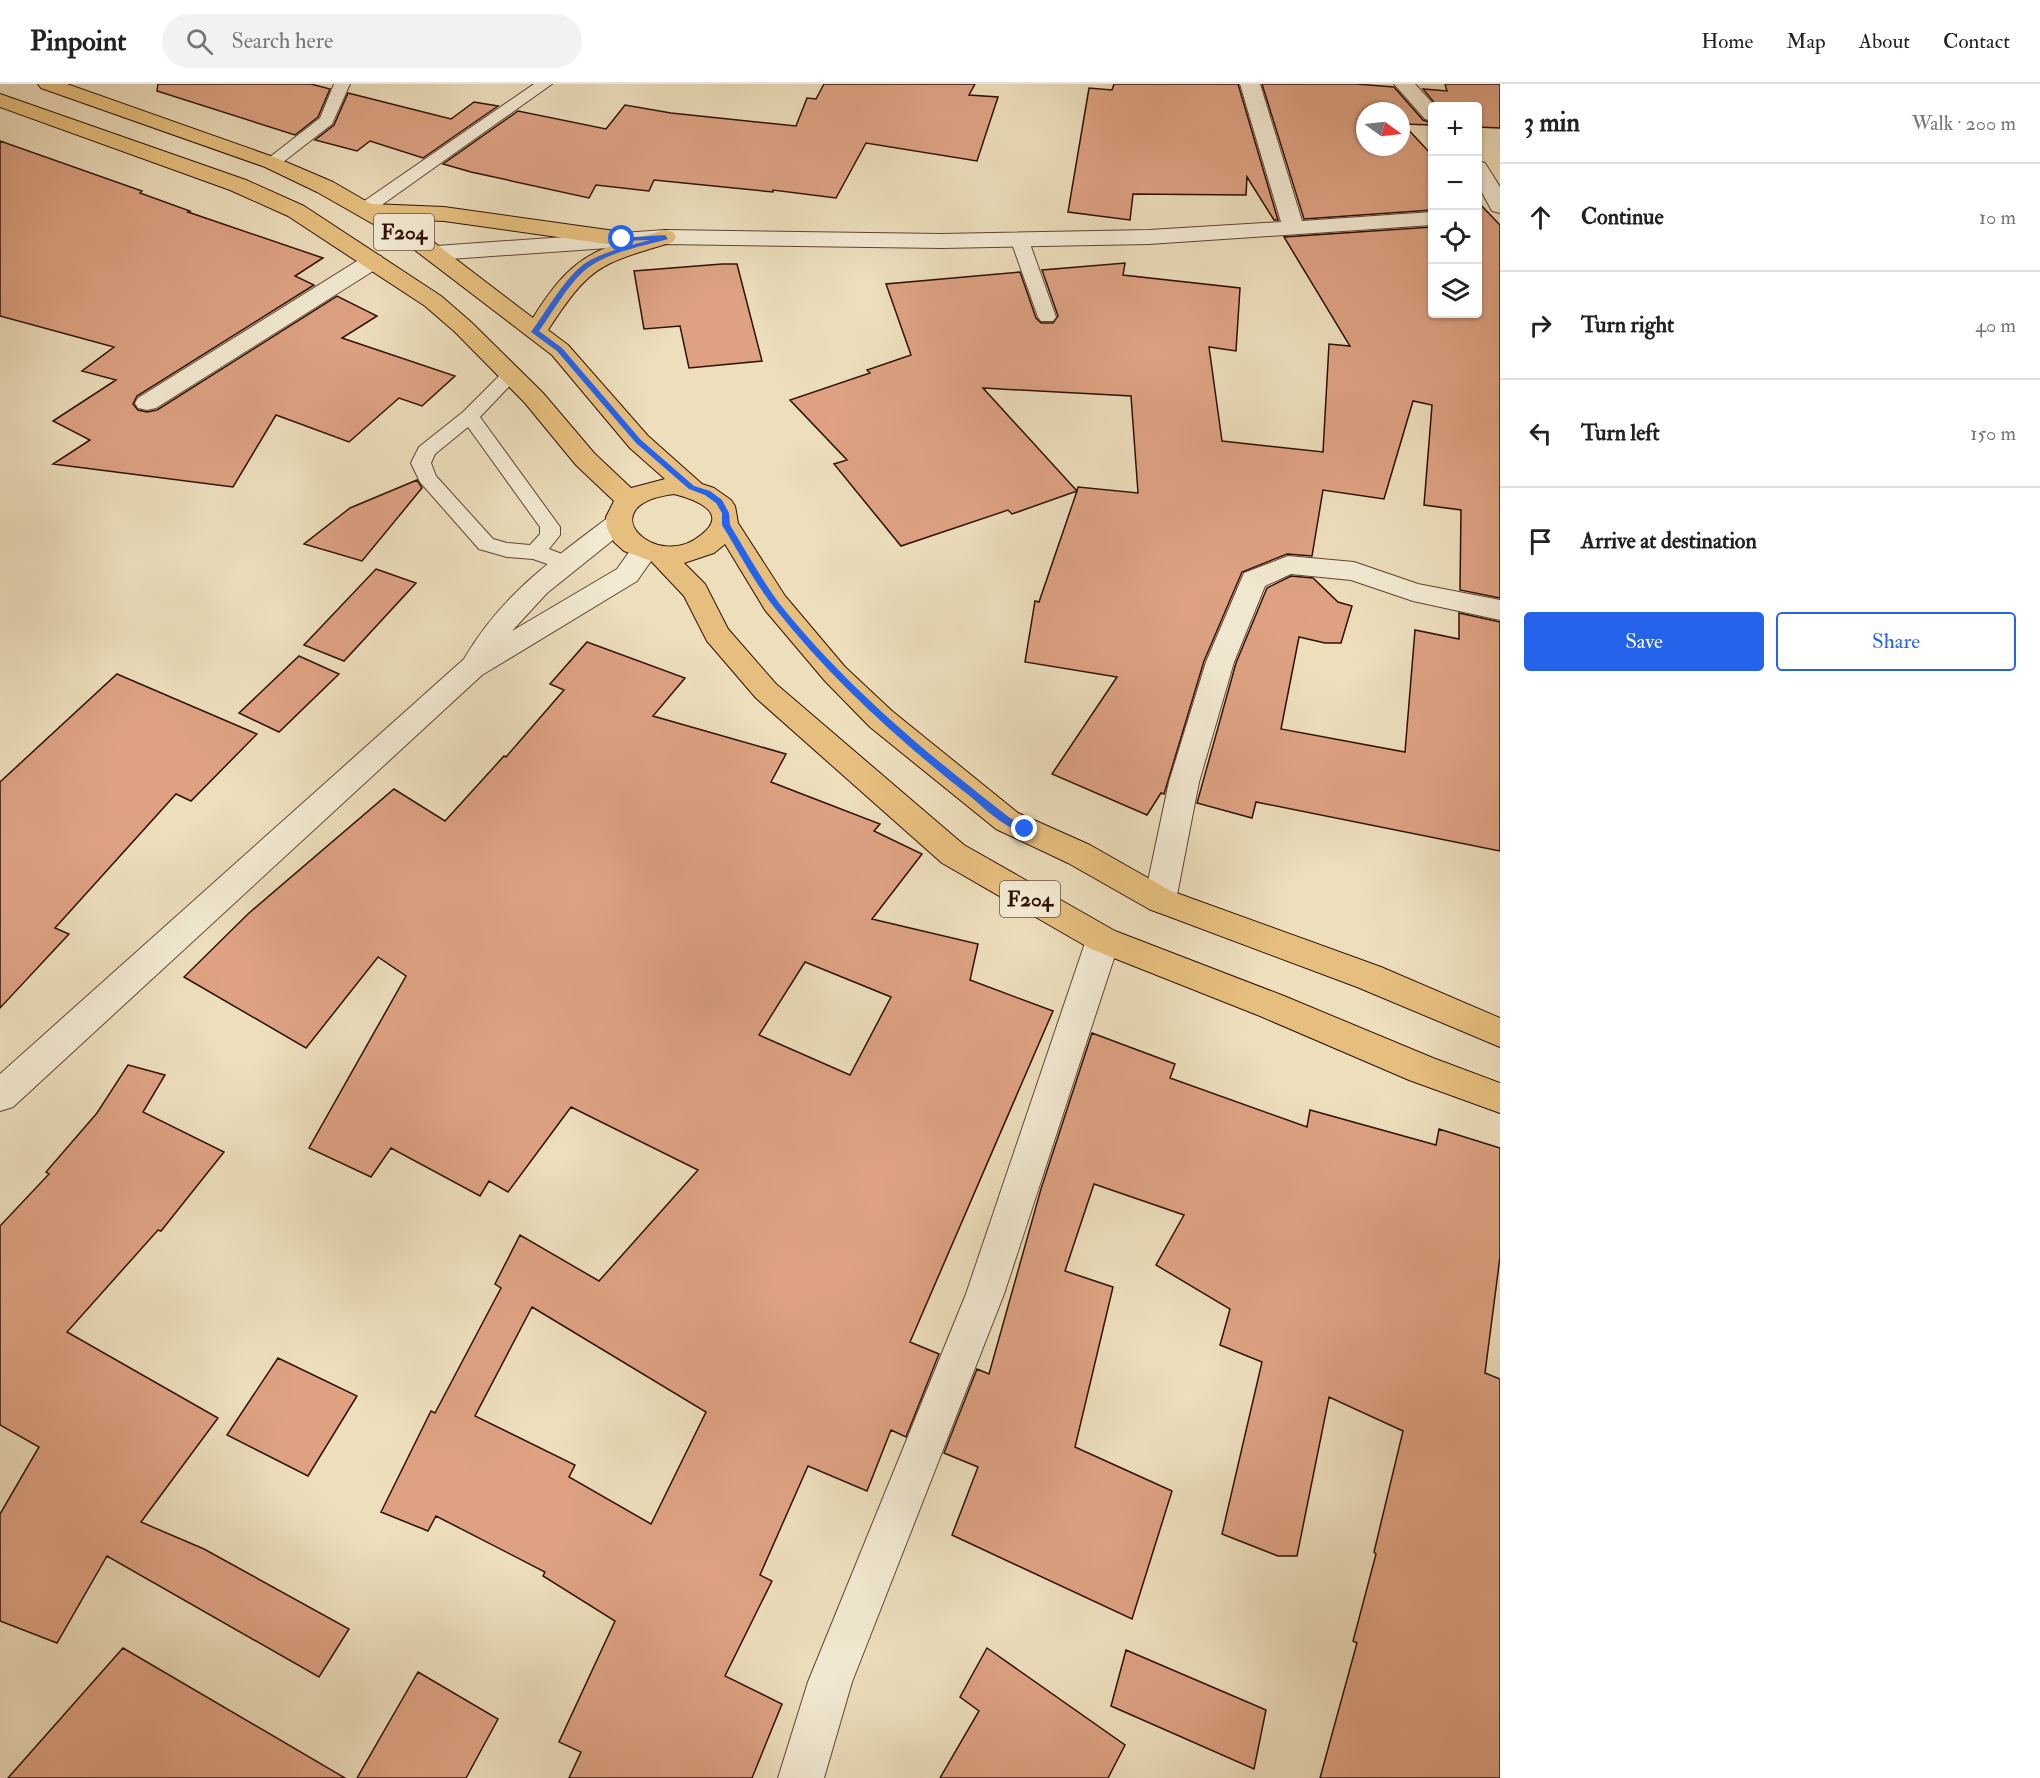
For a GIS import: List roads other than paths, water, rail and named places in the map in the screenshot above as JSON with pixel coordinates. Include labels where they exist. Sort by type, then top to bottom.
[{"type":"main road","name":"F204","points":[[48,84],[272,163],[325,187],[411,236],[560,350],[639,442],[692,488]]},
{"type":"main road","name":"F204","points":[[0,100],[238,185],[296,211],[373,261],[432,301],[512,374],[585,459],[624,511]]},
{"type":"main road","points":[[363,210],[444,214],[622,239]]},
{"type":"main road","points":[[535,332],[576,275],[588,264],[605,256],[665,237]]},
{"type":"main road","name":"F204","points":[[1500,1034],[1369,977],[1160,900],[1079,854],[1007,821],[881,719],[835,674],[775,603],[726,525],[726,513],[719,502],[707,493],[692,488],[657,487],[642,492],[624,511],[622,533],[626,538],[653,553],[695,591],[717,634],[766,692],[953,854],[1103,940],[1272,1006],[1421,1069],[1500,1098]]},
{"type":"main road","points":[[653,553],[679,555],[696,552],[710,545],[720,536],[726,525]]},
{"type":"street","points":[[1250,84],[1293,226]]},
{"type":"street","points":[[1404,84],[1428,111]]},
{"type":"street","points":[[1482,174],[1500,206]]},
{"type":"street","points":[[1482,216],[1500,215]]},
{"type":"street","points":[[436,253],[665,237],[1020,241],[1149,237],[1293,226],[1428,219]]},
{"type":"street","points":[[147,403],[373,261]]},
{"type":"street","points":[[472,668],[505,620],[537,586],[568,564],[624,511]]},
{"type":"street","points":[[0,1096],[472,668],[627,575],[653,553]]},
{"type":"street","points":[[1160,900],[1184,782],[1220,662],[1254,580],[1288,565],[1354,571],[1413,592],[1500,610]]},
{"type":"street","points":[[801,1778],[830,1682],[985,1294],[1103,940]]},
{"type":"lane","points":[[272,163],[326,121],[332,112],[334,100],[342,84]]},
{"type":"lane","points":[[363,210],[544,84]]},
{"type":"lane","points":[[1020,241],[1047,317]]},
{"type":"lane","points":[[512,374],[470,416],[426,451],[421,463],[427,478],[486,544],[507,550],[535,552],[568,564]]},
{"type":"lane","points":[[470,416],[550,527],[550,535],[535,552]]}]
